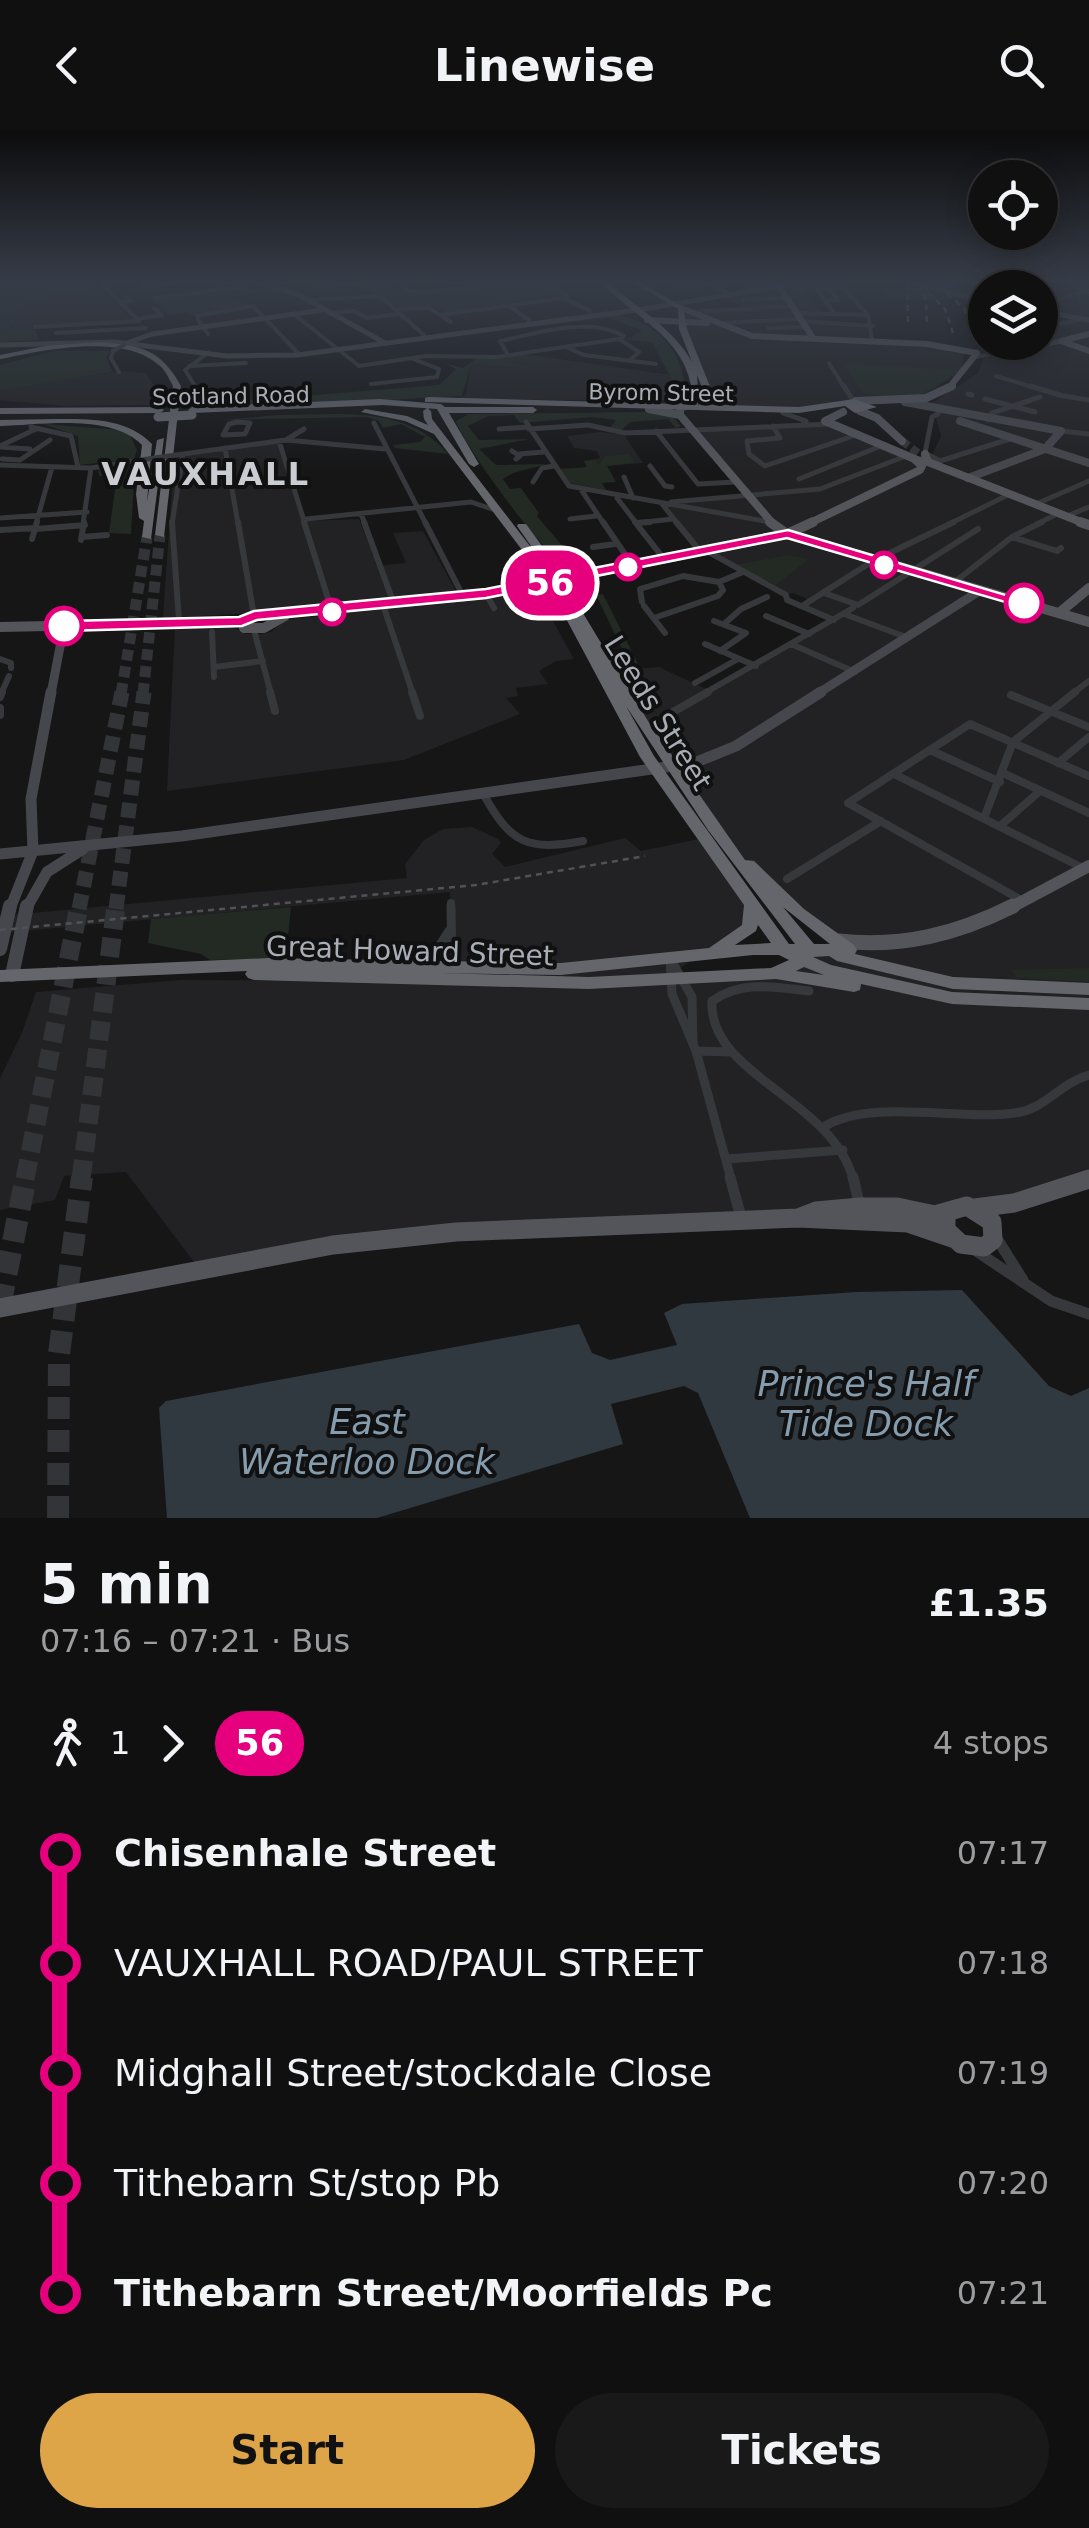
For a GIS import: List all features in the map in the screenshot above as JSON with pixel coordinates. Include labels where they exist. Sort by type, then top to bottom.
[{"type":"highway","points":[[676,345],[695,378],[682,406]]},
{"type":"highway","points":[[690,345],[712,400],[723,408]]},
{"type":"highway","points":[[0,360],[63,347],[131,348],[168,363],[177,386],[160,535]]},
{"type":"highway","points":[[0,360],[84,348],[134,352],[161,366],[168,388],[147,537],[141,494],[147,444],[144,437],[128,428],[98,423],[0,417]]},
{"type":"highway","points":[[682,406],[708,384]]},
{"type":"highway","points":[[380,402],[431,408],[461,405]]},
{"type":"highway","name":"Scotland Road","points":[[0,417],[115,410],[159,414],[328,409],[380,402],[461,405]]},
{"type":"highway","name":"Byrom Street","points":[[461,405],[474,411],[599,402],[807,410],[853,407]]},
{"type":"highway","points":[[0,403],[115,410]]},
{"type":"highway","name":"Byrom Street","points":[[461,405],[649,409],[682,406],[783,413],[853,407]]},
{"type":"highway","name":"Scotland Road","points":[[347,408],[365,412],[431,408],[449,416],[461,405]]},
{"type":"highway","points":[[853,407],[875,410]]},
{"type":"highway","name":"Leeds Street","points":[[431,408],[439,433],[498,512],[558,581],[592,663],[656,770],[786,952]]},
{"type":"highway","points":[[449,416],[474,411]]},
{"type":"highway","points":[[365,412],[407,419],[439,433]]},
{"type":"highway","points":[[0,417],[159,414]]},
{"type":"highway","name":"Leeds Street","points":[[449,416],[478,470],[558,581],[736,862],[838,955]]},
{"type":"highway","name":"Leeds Street","points":[[718,831],[838,955]]},
{"type":"highway","points":[[704,955],[743,935],[753,917],[751,904]]},
{"type":"highway","points":[[786,952],[838,955],[953,983],[1089,989]]},
{"type":"highway","name":"Great Howard Street","points":[[196,970],[451,974],[546,984],[668,968],[704,955],[786,952]]},
{"type":"highway","points":[[838,955],[898,988]]},
{"type":"highway","name":"Great Howard Street","points":[[668,968],[687,975],[774,974],[838,955]]},
{"type":"highway","name":"Great Howard Street","points":[[4,979],[196,970],[425,966],[451,974]]},
{"type":"highway","points":[[774,974],[990,1002],[1089,1004]]},
{"type":"main road","points":[[929,345],[968,348]]},
{"type":"main road","points":[[1068,345],[1089,351]]},
{"type":"main road","points":[[853,407],[879,420],[902,442],[875,410],[892,405],[929,406],[967,375],[974,360]]},
{"type":"main road","points":[[929,406],[906,402],[853,407],[826,418],[830,424],[910,458],[1089,524]]},
{"type":"main road","points":[[682,406],[689,429],[770,522],[788,534],[873,562],[1089,622]]},
{"type":"main road","points":[[926,454],[928,462],[964,477]]},
{"type":"main road","points":[[0,628],[242,622],[486,594],[558,581],[788,534],[920,470],[922,466],[910,458]]},
{"type":"main road","points":[[1059,613],[1089,588]]},
{"type":"main road","points":[[242,622],[244,628],[254,630],[262,619]]},
{"type":"main road","points":[[838,955],[925,941],[1088,869]]},
{"type":"main road","points":[[798,1218],[816,1210],[860,1207],[946,1212],[958,1206],[1014,1203],[1089,1180]]},
{"type":"main road","points":[[0,1308],[333,1245],[456,1232],[798,1218],[908,1223],[973,1248],[990,1244],[1014,1203]]},
{"type":"main road","points":[[974,1208],[995,1231]]},
{"type":"main road","points":[[946,1212],[944,1223],[952,1238]]},
{"type":"street","points":[[119,372],[111,358],[124,345]]},
{"type":"street","points":[[141,345],[267,357],[364,345]]},
{"type":"street","points":[[291,345],[298,352]]},
{"type":"street","points":[[336,345],[359,366],[426,356],[508,355],[575,345]]},
{"type":"street","points":[[503,345],[508,355]]},
{"type":"street","points":[[628,345],[639,352],[629,361]]},
{"type":"street","points":[[1058,345],[1072,347]]},
{"type":"street","points":[[566,346],[584,354],[652,365]]},
{"type":"street","points":[[208,406],[185,370],[208,353],[340,348]]},
{"type":"street","points":[[370,384],[436,377],[439,369],[412,358]]},
{"type":"street","points":[[829,362],[853,407]]},
{"type":"street","points":[[189,366],[246,363]]},
{"type":"street","points":[[369,366],[386,382]]},
{"type":"street","points":[[996,376],[1087,400]]},
{"type":"street","points":[[1048,396],[1060,395]]},
{"type":"street","points":[[988,420],[992,413],[1040,397]]},
{"type":"street","points":[[985,399],[1033,412],[1024,419]]},
{"type":"street","points":[[1013,438],[943,462],[926,454],[929,406],[1089,464]]},
{"type":"street","points":[[783,413],[806,421],[798,425]]},
{"type":"street","points":[[971,421],[1089,433]]},
{"type":"street","points":[[219,442],[230,423],[250,423],[245,434]]},
{"type":"street","points":[[374,423],[463,596]]},
{"type":"street","points":[[499,429],[588,425],[625,434],[726,426],[830,424]]},
{"type":"street","points":[[528,426],[565,484],[770,522]]},
{"type":"street","points":[[726,426],[746,441],[780,438],[773,426]]},
{"type":"street","points":[[1,445],[34,428],[71,436],[71,450],[79,456],[78,467]]},
{"type":"street","points":[[283,441],[304,429]]},
{"type":"street","points":[[964,477],[1044,448],[1061,430]]},
{"type":"street","points":[[656,431],[700,485],[736,482]]},
{"type":"street","points":[[222,435],[245,434],[254,443]]},
{"type":"street","points":[[746,441],[748,452],[765,466],[856,435]]},
{"type":"street","points":[[1,462],[20,460],[50,440]]},
{"type":"street","points":[[1,462],[91,468],[283,441],[385,449]]},
{"type":"street","points":[[283,441],[332,612]]},
{"type":"street","points":[[1,445],[32,450]]},
{"type":"street","points":[[799,479],[881,446]]},
{"type":"street","points":[[225,448],[262,619]]},
{"type":"street","points":[[516,455],[544,452]]},
{"type":"street","points":[[179,455],[172,581],[179,621]]},
{"type":"street","points":[[1077,460],[1089,455]]},
{"type":"street","points":[[662,504],[820,489],[910,458]]},
{"type":"street","points":[[32,539],[52,466]]},
{"type":"street","points":[[533,482],[542,468],[554,466]]},
{"type":"street","points":[[650,466],[664,486],[672,487]]},
{"type":"street","points":[[91,468],[82,538],[107,535]]},
{"type":"street","points":[[624,477],[636,496],[632,498]]},
{"type":"street","points":[[1036,504],[1089,482]]},
{"type":"street","points":[[580,488],[633,566]]},
{"type":"street","points":[[471,502],[484,490]]},
{"type":"street","points":[[802,606],[873,562],[1010,494]]},
{"type":"street","points":[[620,496],[617,498],[664,559]]},
{"type":"street","points":[[306,519],[471,502],[498,512]]},
{"type":"street","points":[[662,504],[702,551],[834,620]]},
{"type":"street","points":[[953,582],[963,580],[1012,537],[1089,507]]},
{"type":"street","points":[[0,518],[87,512]]},
{"type":"street","points":[[361,514],[420,716]]},
{"type":"street","points":[[570,519],[596,516]]},
{"type":"street","points":[[636,523],[673,519]]},
{"type":"street","points":[[0,530],[85,525]]},
{"type":"street","points":[[672,712],[856,607],[978,529]]},
{"type":"street","points":[[1012,537],[1061,548]]},
{"type":"street","points":[[593,547],[615,544]]},
{"type":"street","points":[[665,633],[643,604],[640,590],[647,584],[692,575],[719,582],[743,572]]},
{"type":"street","points":[[654,618],[718,596],[723,590],[719,582]]},
{"type":"street","points":[[0,854],[86,847],[674,766],[736,746],[980,590]]},
{"type":"street","points":[[824,593],[856,607]]},
{"type":"street","points":[[486,594],[494,608]]},
{"type":"street","points":[[724,624],[741,608],[767,597]]},
{"type":"street","points":[[844,614],[906,638]]},
{"type":"street","points":[[766,616],[812,633]]},
{"type":"street","points":[[782,623],[791,617]]},
{"type":"street","points":[[714,620],[746,633],[720,650]]},
{"type":"street","points":[[0,949],[19,880],[32,851],[31,800],[64,626]]},
{"type":"street","points":[[254,630],[276,711]]},
{"type":"street","points":[[212,632],[214,677]]},
{"type":"street","points":[[705,644],[756,666]]},
{"type":"street","points":[[791,644],[855,672]]},
{"type":"street","points":[[0,659],[11,663],[0,698]]},
{"type":"street","points":[[695,683],[738,659]]},
{"type":"street","points":[[214,667],[263,661]]},
{"type":"street","points":[[984,818],[1013,742],[1087,684]]},
{"type":"street","points":[[1011,695],[1089,727]]},
{"type":"street","points":[[1023,900],[848,803],[970,724],[1089,776]]},
{"type":"street","points":[[1058,763],[1089,737]]},
{"type":"street","points":[[930,750],[1089,813]]},
{"type":"street","points":[[894,774],[1088,869]]},
{"type":"street","points":[[1000,826],[1040,791]]},
{"type":"street","points":[[484,795],[506,835],[516,841],[539,847],[583,841]]},
{"type":"street","points":[[787,879],[880,821]]},
{"type":"street","points":[[4,979],[41,872],[86,847]]},
{"type":"street","points":[[19,880],[30,896]]},
{"type":"street","points":[[451,903],[451,974]]},
{"type":"street","points":[[425,966],[438,954],[451,927]]},
{"type":"street","points":[[668,968],[684,1034],[695,1047],[731,1052]]},
{"type":"street","points":[[687,975],[695,1047],[742,1220]]},
{"type":"street","points":[[809,991],[752,986],[719,994],[709,1008],[710,1022],[731,1052],[825,1126],[843,1150],[860,1207]]},
{"type":"street","points":[[825,1126],[839,1118],[860,1114],[1028,1110],[1049,1102],[1068,1082],[1089,1075]]},
{"type":"street","points":[[727,1159],[843,1150]]},
{"type":"street","points":[[995,1231],[1025,1284]]},
{"type":"street","points":[[973,1248],[1051,1301],[1088,1314],[1089,1326]]},
{"type":"shaded area","points":[[653,345],[668,345],[677,357],[686,386],[672,380]]},
{"type":"shaded area","points":[[690,345],[914,345],[964,353],[961,372],[917,399],[843,400],[813,407],[716,411],[679,404],[703,391]]},
{"type":"shaded area","points":[[1058,345],[1089,345],[1089,1179],[1014,1203],[456,1232],[200,1270],[126,1172],[64,1176],[55,1200],[0,1210],[0,1078],[36,992],[180,980],[450,981],[452,966],[450,892],[0,933],[0,916],[407,878],[405,864],[424,840],[443,829],[472,827],[498,839],[501,843],[492,854],[505,867],[625,838],[641,851],[704,838],[753,917],[669,976],[774,974],[832,940],[746,862],[719,831],[614,671],[659,667],[710,691],[829,620],[803,609],[809,600],[793,593],[786,595],[700,551],[662,504],[746,495],[689,429],[828,426],[995,491],[932,456],[941,436],[932,403],[978,373],[983,360],[1058,360]]},
{"type":"shaded area","points":[[54,351],[110,351],[106,357],[113,372],[0,390],[0,365]]},
{"type":"shaded area","points":[[525,354],[684,377],[686,385],[678,397],[658,401],[459,399],[466,394],[471,365],[482,359]]},
{"type":"shaded area","points":[[525,354],[563,361],[500,361],[532,367],[526,368],[480,364],[492,361],[471,365],[462,396],[270,406],[213,403],[439,385],[456,369],[444,363],[463,368],[476,359]]},
{"type":"shaded area","points":[[843,363],[958,372],[914,398],[864,394]]},
{"type":"shaded area","points":[[124,371],[146,373],[157,392],[162,393],[158,405],[66,406],[0,400],[0,390],[9,387]]},
{"type":"shaded area","points":[[347,414],[392,420],[412,427],[431,438],[448,454],[395,448],[393,445],[420,442],[425,437],[401,424],[383,428],[379,421],[366,417],[222,420]]},
{"type":"shaded area","points":[[469,414],[671,415],[681,426],[676,428],[668,419],[630,422],[622,430],[608,430],[616,420],[592,417],[520,423],[514,415],[488,416],[468,426],[479,440],[530,439],[479,449],[496,465],[546,464],[503,479],[510,489],[521,488],[539,513],[537,516],[570,555],[582,557],[594,566],[622,563],[588,570],[568,567],[542,544],[489,476],[456,421]]},
{"type":"shaded area","points":[[43,424],[121,430],[130,435],[137,450],[134,459],[80,465],[78,436]]},
{"type":"shaded area","points":[[600,432],[624,435],[643,463],[588,467],[584,461],[600,458],[597,451],[574,448],[567,436]]},
{"type":"shaded area","points":[[278,442],[304,521],[359,519],[377,566],[406,563],[393,533],[423,531],[457,593],[326,609],[163,618],[174,458]]},
{"type":"shaded area","points":[[629,454],[635,463],[607,466],[616,482],[602,483],[606,490],[568,483],[559,469],[587,467],[584,461],[595,460],[599,465],[605,456]]},
{"type":"shaded area","points":[[135,465],[131,534],[109,533],[117,475],[99,476],[98,469]]},
{"type":"shaded area","points":[[787,555],[809,559],[776,585],[736,565]]},
{"type":"shaded area","points":[[538,594],[574,659],[556,661],[539,671],[548,684],[516,688],[518,696],[506,698],[520,714],[404,760],[167,791],[175,626],[231,626],[246,634],[260,634],[271,632],[285,620]]},
{"type":"shaded area","points":[[603,594],[659,706],[648,703],[596,595]]},
{"type":"shaded area","points":[[291,907],[286,958],[210,960],[201,954],[148,943],[151,919]]},
{"type":"shaded area","points":[[1089,968],[1089,982],[1017,978],[1011,970]]},
{"type":"water","points":[[962,1290],[1049,1386],[1071,1396],[1089,1388],[1089,1518],[750,1518],[698,1393],[684,1386],[611,1404],[623,1444],[377,1518],[167,1518],[159,1408],[166,1401],[579,1324],[592,1353],[610,1360],[677,1345],[664,1313],[682,1304],[856,1292]]},
{"type":"tunnel","points":[[902,441],[933,464]]},
{"type":"tunnel","points":[[143,694],[160,535]]},
{"type":"tunnel","points":[[121,694],[147,537]]},
{"type":"tunnel","points":[[79,909],[122,692]]},
{"type":"tunnel","points":[[116,909],[144,692]]},
{"type":"tunnel","points":[[25,1179],[79,906]]},
{"type":"tunnel","points":[[81,1179],[116,906]]},
{"type":"tunnel","points":[[0,1306],[26,1177]]},
{"type":"tunnel","points":[[58,1518],[59,1354],[82,1177]]},
{"type":"railway","points":[[0,930],[476,885],[645,856]]},
{"type":"bus line","name":"56","points":[[64,626],[242,622],[254,616],[332,612],[486,594],[788,534],[873,562],[1024,603]]},
{"type":"district","name":"VAUXHALL","points":[[206,474]]},
{"type":"water label","name":"Prince's Half Tide Dock","points":[[866,1404]]},
{"type":"water label","name":"East Waterloo Dock","points":[[367,1442]]}]
